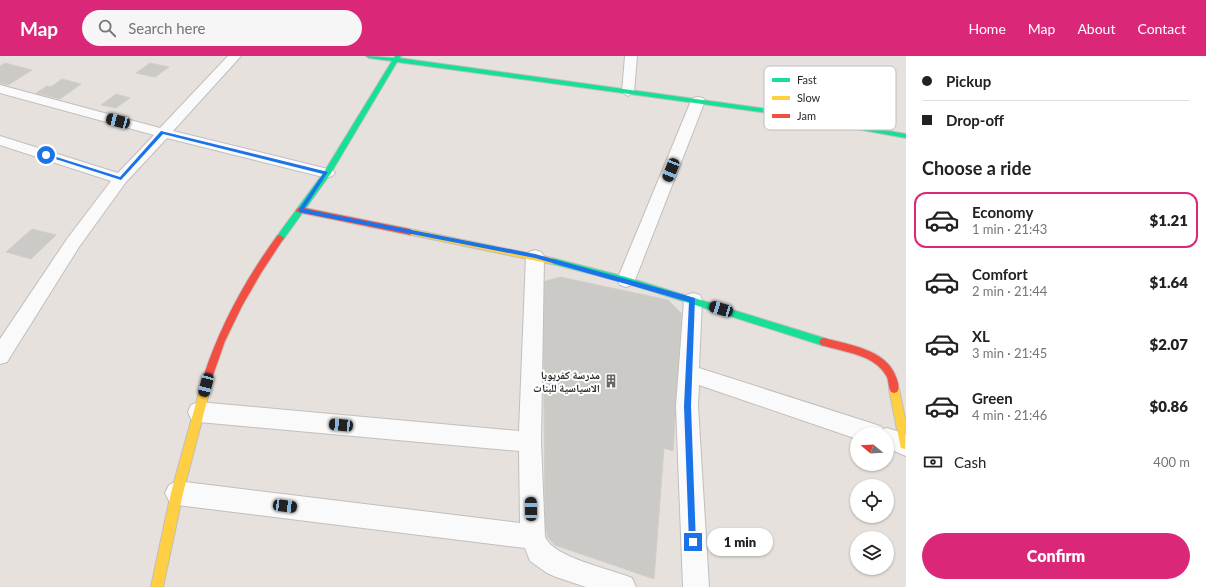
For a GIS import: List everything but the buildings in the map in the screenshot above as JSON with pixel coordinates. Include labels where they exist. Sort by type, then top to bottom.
[{"type":"street","points":[[0,356],[73,243],[121,179],[162,132],[235,56]]},
{"type":"street","points":[[370,56],[396,58],[764,111]]},
{"type":"street","points":[[628,92],[631,56]]},
{"type":"street","points":[[157,587],[177,493],[210,372],[227,327],[247,289],[272,249],[326,173],[396,58]]},
{"type":"street","points":[[0,89],[162,132],[326,173]]},
{"type":"street","points":[[626,280],[698,101]]},
{"type":"street","points":[[874,130],[906,136]]},
{"type":"street","points":[[0,140],[121,179]]},
{"type":"street","points":[[300,210],[535,256],[626,280],[693,300],[875,358],[884,365],[891,376],[899,442]]},
{"type":"street","points":[[535,256],[530,442],[533,536],[539,552],[556,564],[623,587]]},
{"type":"street","points":[[693,300],[688,373],[690,474],[696,587]]},
{"type":"street","points":[[688,373],[853,427]]},
{"type":"street","points":[[199,412],[530,442]]},
{"type":"street","points":[[177,493],[533,536]]},
{"type":"traffic: fast","points":[[369,56],[764,110]]},
{"type":"traffic: fast","points":[[280,238],[327,173],[398,56]]},
{"type":"traffic: fast","points":[[873,130],[906,136]]},
{"type":"traffic: fast","points":[[552,261],[626,280],[824,342]]},
{"type":"traffic: slow","points":[[410,232],[552,261]]},
{"type":"traffic: slow","points":[[157,587],[177,493],[208,378]]},
{"type":"traffic: slow","points":[[894,389],[905,444]]},
{"type":"traffic: jam","points":[[300,210],[410,232]]},
{"type":"traffic: jam","points":[[208,378],[221,341],[238,305],[247,288],[280,238]]},
{"type":"traffic: jam","points":[[824,342],[861,352],[878,361],[885,367],[891,376],[894,389]]},
{"type":"place","name":"مدرسة كفريوبا الاسياسية للبنات","points":[[611,381]]},
{"type":"route","points":[[46,155],[121,179],[162,132],[326,173],[300,210],[535,256],[626,280],[693,300],[687,406],[693,542]]}]
